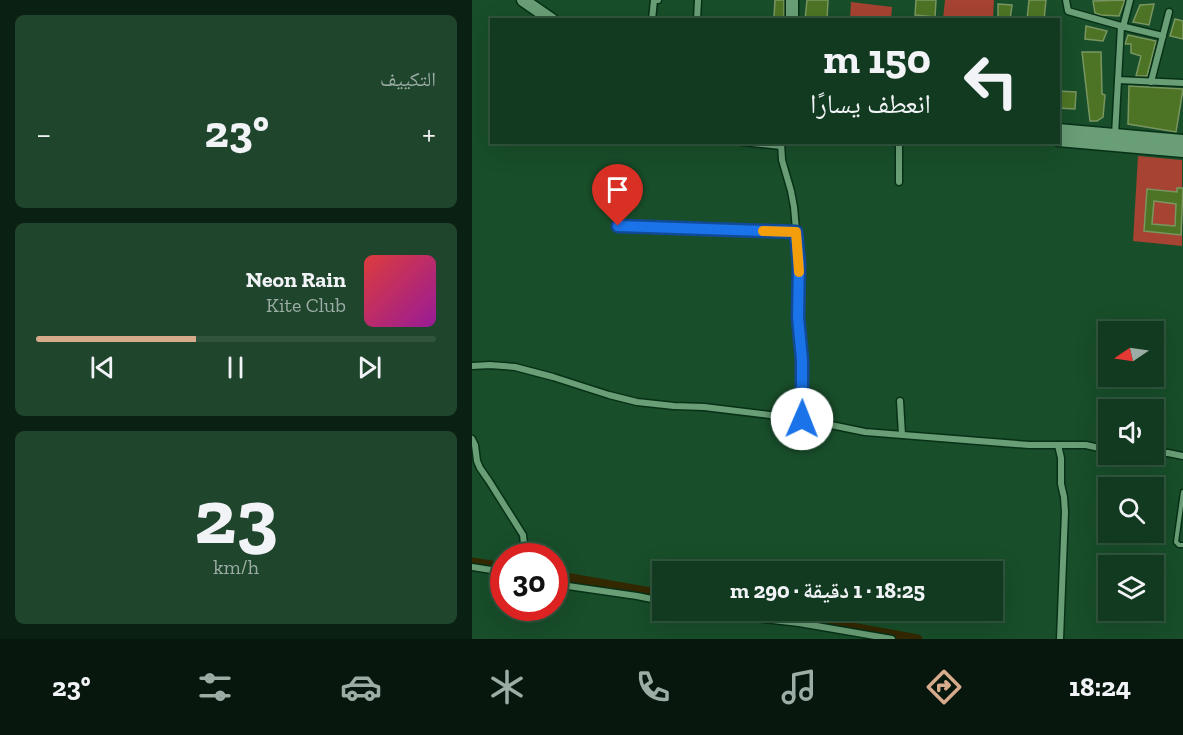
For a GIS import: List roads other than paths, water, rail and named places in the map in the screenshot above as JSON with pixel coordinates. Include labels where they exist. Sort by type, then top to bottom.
[{"type":"main road","points":[[523,0],[549,18]]},
{"type":"main road","points":[[792,0],[792,18]]},
{"type":"main road","points":[[1060,130],[1183,141]]},
{"type":"main road","points":[[1060,140],[1183,151]]},
{"type":"street","points":[[652,18],[654,0],[658,0]]},
{"type":"street","points":[[697,18],[698,0]]},
{"type":"street","points":[[1066,0],[1068,11],[1163,36]]},
{"type":"street","points":[[1115,135],[1122,27],[1130,0]]},
{"type":"street","points":[[1150,82],[1169,12]]},
{"type":"street","points":[[1118,80],[1183,83]]},
{"type":"street","points":[[781,144],[782,160],[792,191],[799,264],[798,317],[802,360],[802,419]]},
{"type":"street","points":[[899,144],[899,182]]},
{"type":"street","points":[[618,226],[796,232]]},
{"type":"street","points":[[472,366],[515,367],[553,376],[637,402],[704,407],[802,419],[853,430],[902,435],[1029,445],[1086,445],[1098,448]]},
{"type":"street","points":[[900,401],[902,435]]},
{"type":"street","points":[[472,439],[480,468],[523,536],[524,543]]},
{"type":"street","points":[[1058,445],[1064,496],[1060,639]]},
{"type":"street","points":[[1164,453],[1183,456]]},
{"type":"street","points":[[472,567],[490,570]]},
{"type":"street","points":[[568,586],[652,599]]},
{"type":"street","points":[[787,621],[892,639]]},
{"type":"lane","points":[[1183,492],[1176,542],[1183,545]]},
{"type":"waterway","points":[[472,562],[490,565]]},
{"type":"waterway","points":[[568,577],[652,592]]},
{"type":"waterway","points":[[819,621],[918,639]]}]
